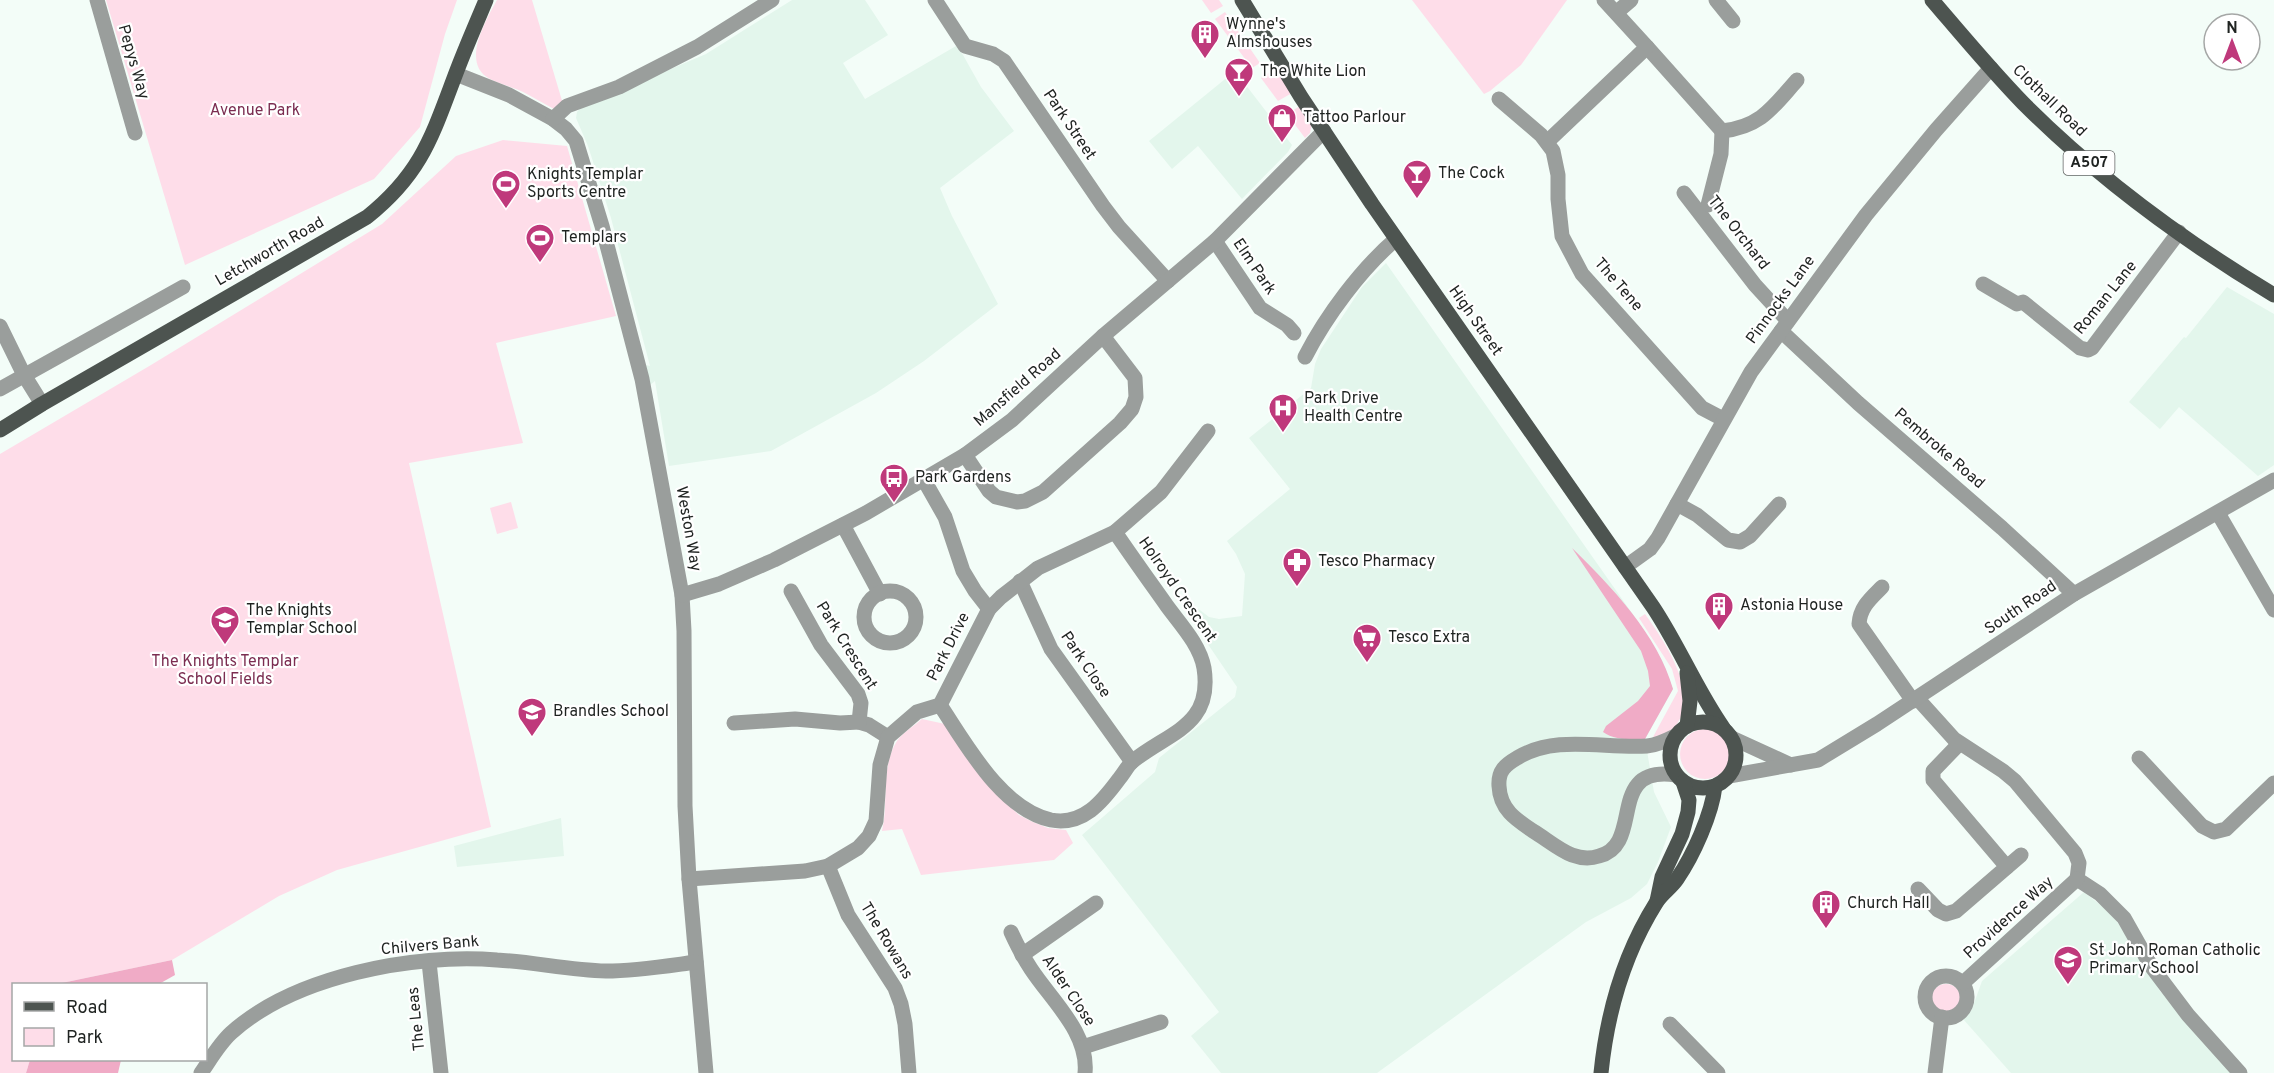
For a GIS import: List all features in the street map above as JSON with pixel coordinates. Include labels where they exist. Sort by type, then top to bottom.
[{"type":"main road","name":"Letchworth Road","points":[[0,430],[367,218],[399,188],[420,159],[434,133],[486,0]]},
{"type":"main road","name":"High Street","points":[[1242,0],[1301,97],[1396,239],[1671,634],[1711,711],[1728,733]]},
{"type":"main road","name":"Clothall Road","points":[[1932,0],[1991,69],[2075,152],[2179,232],[2274,295]]},
{"type":"main road","name":"High Street","points":[[1682,730],[1690,689],[1684,658]]},
{"type":"main road","points":[[1601,1073],[1608,1023],[1619,981],[1657,901],[1662,878],[1682,834],[1688,812],[1689,800],[1679,778],[1670,755],[1672,744],[1682,730],[1699,722],[1712,723],[1728,733],[1737,750],[1736,764],[1730,776],[1715,786],[1704,789],[1693,787],[1679,778]]},
{"type":"main road","points":[[1657,901],[1677,880],[1700,838],[1713,802],[1715,786]]},
{"type":"street","name":"Pepys Way","points":[[97,0],[135,133]]},
{"type":"street","points":[[553,119],[567,106],[619,87],[697,47],[772,0]]},
{"type":"street","name":"Park Street","points":[[935,0],[965,46],[993,54],[1004,61],[1103,206],[1168,282]]},
{"type":"street","points":[[1604,0],[1722,131],[1720,154],[1708,205]]},
{"type":"street","points":[[1617,12],[1631,0]]},
{"type":"street","points":[[1716,0],[1734,21]]},
{"type":"street","points":[[1547,142],[1647,47]]},
{"type":"street","name":"Pinnocks Lane","points":[[1625,567],[1650,549],[1751,372],[1866,215],[1935,130],[1991,69]]},
{"type":"street","name":"Weston Way","points":[[456,74],[509,95],[553,119],[576,141],[602,226],[642,379],[682,595],[685,806],[706,1073]]},
{"type":"street","points":[[1722,131],[1743,129],[1758,120],[1797,80]]},
{"type":"street","name":"The Tene","points":[[1499,99],[1547,142],[1553,151],[1557,167],[1562,236],[1582,274],[1702,408],[1723,419]]},
{"type":"street","name":"Mansfield Road","points":[[682,595],[719,584],[843,525],[965,455],[1012,420],[1103,336],[1215,241],[1324,131]]},
{"type":"street","name":"The Orchard","points":[[1684,193],[1785,326]]},
{"type":"street","name":"Roman Lane","points":[[1983,284],[2017,304],[2023,302],[2082,349],[2088,350],[2092,348],[2179,232]]},
{"type":"street","points":[[1305,357],[1352,287],[1382,251],[1396,239]]},
{"type":"street","name":"Elm Park","points":[[1215,241],[1260,309],[1287,325],[1294,333]]},
{"type":"street","points":[[0,389],[183,287]]},
{"type":"street","points":[[0,326],[24,375],[42,404]]},
{"type":"street","name":"Pembroke Road","points":[[1785,326],[1858,403],[1994,520],[2074,594]]},
{"type":"street","points":[[965,455],[989,491],[996,497],[1017,502],[1025,501],[1043,492],[1120,423],[1132,409],[1136,397],[1135,378],[1103,336]]},
{"type":"street","name":"Park Drive","points":[[888,737],[917,712],[940,705],[989,609],[1038,568],[1115,532],[1161,492],[1208,431]]},
{"type":"street","points":[[924,480],[945,517],[963,571],[989,609]]},
{"type":"street","name":"South Road","points":[[1730,776],[1818,760],[2074,594],[2274,480]]},
{"type":"street","points":[[1677,504],[1697,515],[1728,540],[1740,542],[1750,536],[1779,504]]},
{"type":"street","points":[[2218,513],[2274,610]]},
{"type":"street","points":[[843,525],[880,594]]},
{"type":"street","name":"Holroyd Crescent","points":[[940,705],[984,770],[1019,807],[1034,815],[1071,821],[1093,810],[1132,762],[1190,723],[1202,704],[1205,684],[1202,657],[1115,532]]},
{"type":"street","name":"Park Close","points":[[1020,582],[1051,649],[1132,762]]},
{"type":"street","points":[[1882,587],[1865,604],[1860,614],[1859,624],[1915,699],[1939,725],[1959,744],[2015,781],[2075,853],[2079,862],[2078,879],[2113,906],[2124,918],[2151,966],[2188,1015],[2240,1073]]},
{"type":"street","name":"Park Crescent","points":[[791,591],[821,645],[860,698],[859,722]]},
{"type":"street","points":[[689,879],[805,871],[828,866],[858,848],[873,829],[877,813],[880,765],[888,737],[869,725],[859,722],[840,723],[795,719],[734,723]]},
{"type":"street","points":[[1679,778],[1657,774],[1641,780],[1633,789],[1622,833],[1611,851],[1597,857],[1584,858],[1571,855],[1506,811],[1500,797],[1498,782],[1504,766],[1526,752],[1541,747],[1599,744],[1649,746],[1664,742],[1682,730]]},
{"type":"street","points":[[1728,733],[1791,765]]},
{"type":"street","points":[[1959,744],[1933,771],[1933,780],[2007,867]]},
{"type":"street","points":[[2139,758],[2202,826],[2214,832],[2226,829],[2274,783]]},
{"type":"street","points":[[1918,889],[1938,910],[1946,914],[1956,911],[2021,855]]},
{"type":"street","name":"The Rowans","points":[[828,866],[848,915],[861,938],[887,973],[898,996],[904,1024],[909,1073]]},
{"type":"street","name":"Providence Way","points":[[1963,983],[2078,879]]},
{"type":"street","name":"Alder Close","points":[[1022,955],[1096,903]]},
{"type":"street","name":"Alder Close","points":[[1011,932],[1022,955],[1071,1025],[1083,1047],[1086,1056],[1085,1073]]},
{"type":"street","name":"Chilvers Bank","points":[[201,1073],[230,1035],[275,1002],[350,973],[387,966],[466,959],[606,971],[696,962]]},
{"type":"street","name":"The Leas","points":[[429,962],[441,1073]]},
{"type":"street","name":"Providence Way","points":[[1947,976],[1956,978],[1963,983],[1967,992],[1967,1001],[1957,1015],[1942,1017],[1931,1011],[1927,1005],[1926,997],[1929,986],[1934,980],[1947,976]]},
{"type":"street","points":[[1935,1073],[1942,1017]]},
{"type":"street","name":"Alder Close","points":[[1083,1047],[1161,1022]]},
{"type":"street","points":[[1670,1024],[1718,1073]]},
{"type":"shaded area","points":[[792,0],[865,0],[888,35],[843,63],[865,99],[956,46],[963,55],[981,87],[1014,131],[940,188],[998,304],[924,361],[876,393],[771,451],[669,466],[655,381],[650,385],[645,365],[650,366],[611,218],[588,146],[576,118],[577,112],[581,107],[706,54]]},
{"type":"shaded area","points":[[1235,71],[1292,145],[1288,152],[1242,199],[1198,146],[1172,169],[1149,141]]},
{"type":"shaded area","points":[[1386,263],[1641,626],[1663,662],[1673,689],[1645,739],[1654,792],[1671,827],[1647,884],[1631,898],[1586,922],[1377,1073],[1221,1073],[1191,1036],[1219,1012],[1082,835],[1155,772],[1159,758],[1235,697],[1237,687],[1184,609],[1192,604],[1209,617],[1219,619],[1242,616],[1245,574],[1227,541],[1290,489],[1249,438],[1311,388],[1315,364],[1321,349],[1362,287]]},
{"type":"shaded area","points":[[2227,287],[2274,314],[2274,465],[2258,476],[2179,407],[2160,429],[2129,402],[2184,337],[2186,338]]},
{"type":"shaded area","points":[[1572,548],[1632,612],[1666,669],[1673,689],[1645,739],[1618,738],[1603,732],[1606,726],[1638,701],[1650,686],[1648,671],[1641,651]]},
{"type":"shaded area","points":[[561,818],[564,856],[457,867],[454,846]]},
{"type":"shaded area","name":"St John Roman Catholic Primary School","points":[[2084,892],[2113,915],[2160,991],[2233,1073],[2011,1073],[1963,1019],[1972,1009],[1982,981]]},
{"type":"shaded area","points":[[172,960],[175,975],[161,983],[62,983]]},
{"type":"shaded area","points":[[30,1061],[121,1061],[118,1073],[26,1073]]},
{"type":"green space","name":"Avenue Park","points":[[106,0],[457,0],[445,34],[420,127],[374,179],[185,265]]},
{"type":"green space","points":[[497,0],[532,0],[563,104],[554,109],[521,91],[490,79],[481,72],[476,53],[478,41]]},
{"type":"green space","points":[[1202,0],[1219,0],[1223,6],[1211,13]]},
{"type":"green space","points":[[1412,0],[1567,0],[1521,65],[1484,94]]},
{"type":"green space","points":[[1225,12],[1260,63],[1252,68],[1215,19]]},
{"type":"green space","points":[[1276,68],[1292,93],[1278,101],[1261,78]]},
{"type":"green space","points":[[1300,106],[1312,124],[1310,133],[1305,138],[1287,114]]},
{"type":"green space","name":"The Knights Templar School Fields","points":[[503,140],[567,146],[616,316],[496,343],[523,443],[409,463],[491,827],[337,870],[279,896],[172,960],[62,983],[12,983],[12,1061],[30,1061],[26,1073],[0,1073],[0,454],[382,224],[456,156]]},
{"type":"green space","points":[[511,502],[518,528],[497,534],[490,508]]},
{"type":"green space","points":[[1645,614],[1669,652],[1682,682],[1684,697],[1683,711],[1677,724],[1670,731],[1654,739],[1678,691],[1672,669],[1639,618]]},
{"type":"green space","points":[[922,719],[945,724],[1006,803],[1019,815],[1048,828],[1066,830],[1073,843],[1054,860],[921,875],[902,829],[882,831],[888,762],[899,738]]},
{"type":"green space","points":[[1705,729],[1719,733],[1726,740],[1730,754],[1726,768],[1719,775],[1705,779],[1691,775],[1684,768],[1680,754],[1684,740],[1691,733]]},
{"type":"green space","points":[[1946,984],[1957,988],[1961,999],[1957,1010],[1946,1014],[1935,1010],[1931,999],[1935,988]]},
{"type":"place","name":"Wynne's Almshouses","points":[[1205,60]]},
{"type":"place","name":"The White Lion","points":[[1239,98]]},
{"type":"place","name":"Tattoo Parlour","points":[[1282,144]]},
{"type":"place","name":"The Cock","points":[[1417,200]]},
{"type":"place","name":"Knights Templar Sports Centre","points":[[506,210]]},
{"type":"place","name":"Templars","points":[[540,264]]},
{"type":"place","name":"Park Drive Health Centre","points":[[1283,434]]},
{"type":"place","name":"Park Gardens","points":[[894,504]]},
{"type":"place","name":"Tesco Pharmacy","points":[[1297,588]]},
{"type":"place","name":"Astonia House","points":[[1719,632]]},
{"type":"place","name":"The Knights Templar School","points":[[225,646]]},
{"type":"place","name":"Tesco Extra","points":[[1367,664]]},
{"type":"place","name":"Brandles School","points":[[532,738]]},
{"type":"place","name":"Church Hall","points":[[1826,930]]},
{"type":"place","name":"St John Roman Catholic Primary School","points":[[2068,986]]}]
